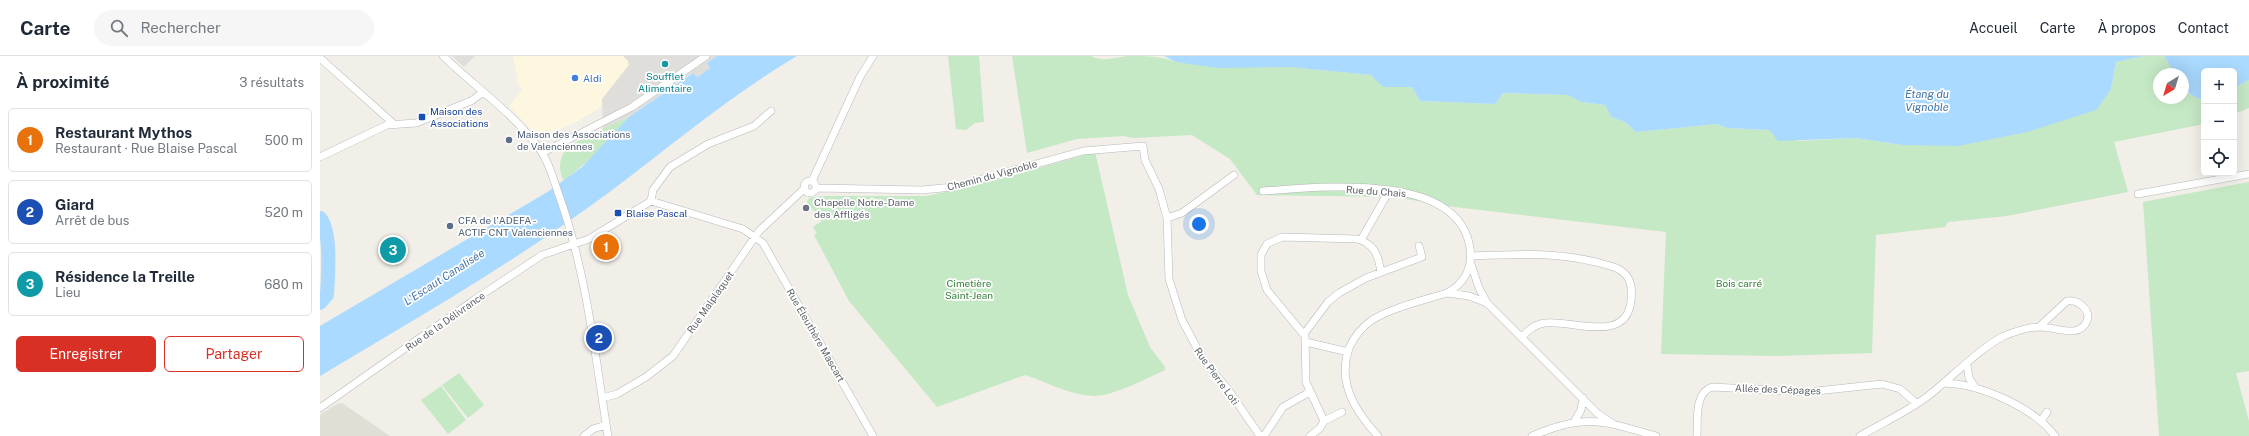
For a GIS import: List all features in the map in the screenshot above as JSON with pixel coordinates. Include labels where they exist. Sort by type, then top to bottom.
[{"type":"street","points":[[443,56],[522,128],[542,153],[549,166],[576,244],[608,436]]},
{"type":"street","points":[[542,153],[632,107],[706,56]]},
{"type":"street","points":[[812,181],[860,77],[873,56]]},
{"type":"street","points":[[320,58],[394,124]]},
{"type":"street","points":[[320,157],[387,125],[416,123],[471,101],[482,93]]},
{"type":"street","points":[[755,236],[742,229],[651,201],[653,190],[670,167],[708,144],[754,126],[771,110]]},
{"type":"street","name":"Chemin du Vignoble","points":[[816,188],[922,190],[948,188],[1083,151],[1143,146]]},
{"type":"street","name":"Rue Pierre Loti","points":[[1143,146],[1145,160],[1159,189],[1167,218],[1169,279],[1176,305],[1184,326],[1204,361],[1230,391],[1260,436]]},
{"type":"street","points":[[2138,194],[2249,174]]},
{"type":"street","points":[[1167,218],[1182,213],[1234,175]]},
{"type":"street","points":[[812,181],[816,184],[816,188],[811,193],[804,188],[806,182],[812,181]]},
{"type":"street","name":"Rue Malplaquet","points":[[602,398],[614,395],[646,377],[675,353],[755,236],[767,222],[804,188]]},
{"type":"street","name":"Rue du Chais","points":[[1263,192],[1314,188],[1389,190],[1425,198],[1450,212],[1465,230],[1471,260],[1479,288],[1487,303],[1601,416],[1613,424]]},
{"type":"street","points":[[1361,240],[1389,190]]},
{"type":"street","name":"Rue de la Délivrance","points":[[320,408],[474,300],[542,255],[592,237],[651,201]]},
{"type":"street","name":"Rue Éleuthère Mascart","points":[[755,236],[768,251],[873,436]]},
{"type":"street","points":[[1324,421],[1310,392],[1305,375],[1306,342],[1304,334],[1273,299],[1265,285],[1260,264],[1264,247],[1274,239],[1282,237],[1361,240],[1372,246],[1377,252],[1381,272]]},
{"type":"street","points":[[1304,334],[1335,296],[1361,280],[1422,257],[1419,246]]},
{"type":"street","points":[[1378,436],[1358,412],[1349,394],[1345,374],[1348,352],[1357,334],[1373,320],[1447,293],[1464,278],[1471,260],[1527,254],[1574,258],[1614,267],[1621,270],[1630,280],[1632,291],[1630,306],[1626,314],[1616,323],[1603,328],[1546,323],[1534,327],[1522,337]]},
{"type":"street","name":"Rue du Chais","points":[[1447,293],[1469,296],[1487,303]]},
{"type":"street","points":[[1860,436],[1916,404],[2005,336],[2039,327],[2074,331],[2085,324],[2088,319],[2087,314],[2079,303],[2073,300],[2067,301],[2039,327]]},
{"type":"street","points":[[1306,342],[1348,352]]},
{"type":"street","points":[[1967,364],[1969,378],[1975,387]]},
{"type":"street","points":[[1944,383],[1962,383],[1975,387],[2026,411],[2041,421],[2055,436]]},
{"type":"street","name":"Allée des Cépages","points":[[1697,436],[1700,399],[1705,391],[1712,387],[1807,392],[1886,384],[1904,391],[1916,404]]},
{"type":"street","points":[[1264,436],[1283,407],[1310,392]]},
{"type":"street","points":[[1574,422],[1581,410],[1583,398]]},
{"type":"street","points":[[1310,436],[1320,428],[1324,421],[1342,412]]},
{"type":"street","points":[[2041,421],[2047,412]]},
{"type":"street","points":[[1532,436],[1574,422],[1590,420],[1613,424],[1656,436]]},
{"type":"street","points":[[584,436],[595,428],[606,425]]},
{"type":"shaded area","points":[[452,56],[475,56],[464,67]]},
{"type":"shaded area","points":[[513,56],[623,56],[628,61],[629,65],[602,99],[601,107],[576,122],[562,128],[549,139],[540,139],[509,106],[523,89],[517,83]]},
{"type":"shaded area","points":[[623,56],[717,56],[707,63],[711,68],[696,77],[692,73],[629,117],[603,128],[602,99],[629,65],[628,61]]},
{"type":"shaded area","points":[[342,403],[390,436],[320,436],[320,415],[335,405]]},
{"type":"green space","points":[[948,56],[979,56],[984,122],[975,123],[966,130],[956,129]]},
{"type":"green space","name":"Bois carré","points":[[1012,56],[1091,56],[1104,59],[1127,56],[1146,56],[1159,57],[1176,62],[1289,67],[1372,75],[1383,87],[1412,87],[1420,101],[1495,104],[1503,93],[1568,95],[1581,102],[1605,105],[1611,117],[1625,122],[1636,132],[1717,124],[1727,128],[1769,130],[1798,141],[1856,138],[1902,145],[2111,89],[2116,62],[2144,56],[2164,56],[2171,68],[2153,68],[2153,104],[2189,104],[2189,94],[2201,100],[2201,125],[2114,142],[2128,192],[2007,216],[1948,222],[1945,227],[1876,235],[1872,353],[1778,356],[1661,354],[1666,232],[1455,207],[1394,197],[1257,195],[1230,159],[1192,135],[1133,138],[1124,136],[1077,139],[1027,153]]},
{"type":"green space","points":[[2249,80],[2249,108],[2237,113],[2237,104],[2237,86]]},
{"type":"green space","points":[[629,117],[598,152],[564,181],[561,174],[560,163],[565,151],[569,147],[605,127]]},
{"type":"green space","name":"Cimetière Saint-Jean","points":[[1095,152],[1128,295],[1150,347],[1165,367],[1165,370],[1119,390],[1093,396],[1067,391],[1025,375],[937,407],[849,301],[814,235],[817,233],[813,227],[822,221],[807,202],[809,198],[823,196],[927,196],[993,181]]},
{"type":"green space","points":[[2249,182],[2249,371],[2236,373],[2249,421],[2249,436],[2159,436],[2143,202]]},
{"type":"green space","points":[[459,373],[484,405],[468,418],[442,385]]},
{"type":"green space","points":[[441,386],[466,420],[448,434],[421,400]]},
{"type":"water","name":"L'Escaut Canalisée","points":[[717,56],[797,56],[725,104],[611,191],[540,241],[468,287],[320,376],[320,326],[549,191],[582,167],[629,117],[693,73],[697,77],[710,68],[707,63]]},
{"type":"water","name":"Étang du Vignoble","points":[[1164,56],[2144,56],[2116,62],[2111,89],[2096,110],[2027,132],[1958,146],[1902,145],[1856,138],[1778,141],[1769,130],[1727,128],[1717,124],[1636,132],[1625,122],[1611,117],[1605,105],[1581,102],[1568,95],[1503,93],[1495,104],[1420,101],[1412,87],[1383,87],[1371,75],[1289,67],[1218,68],[1176,62]]},
{"type":"water","points":[[2164,56],[2249,56],[2249,80],[2237,86],[2237,68],[2201,68],[2201,100],[2189,93],[2189,68],[2171,68]]},
{"type":"waterway","points":[[320,218],[324,224],[328,243],[327,295],[320,303]]},
{"type":"place","name":"Soufflet Alimentaire","points":[[665,64]]},
{"type":"place","name":"Aldi","points":[[575,78]]},
{"type":"place","name":"Maison des Associations","points":[[422,117]]},
{"type":"place","name":"Maison des Associations de Valenciennes","points":[[509,140]]},
{"type":"place","name":"Chapelle Notre-Dame des Affligés","points":[[806,208]]},
{"type":"place","name":"Blaise Pascal","points":[[618,213]]},
{"type":"place","name":"CFA de l'ADEFA - ACTIF CNT Valenciennes","points":[[450,226]]},
{"type":"place","name":"Restaurant Mythos","points":[[606,247]]},
{"type":"place","name":"Résidence la Treille","points":[[393,250]]},
{"type":"place","name":"Giard","points":[[599,338]]}]
